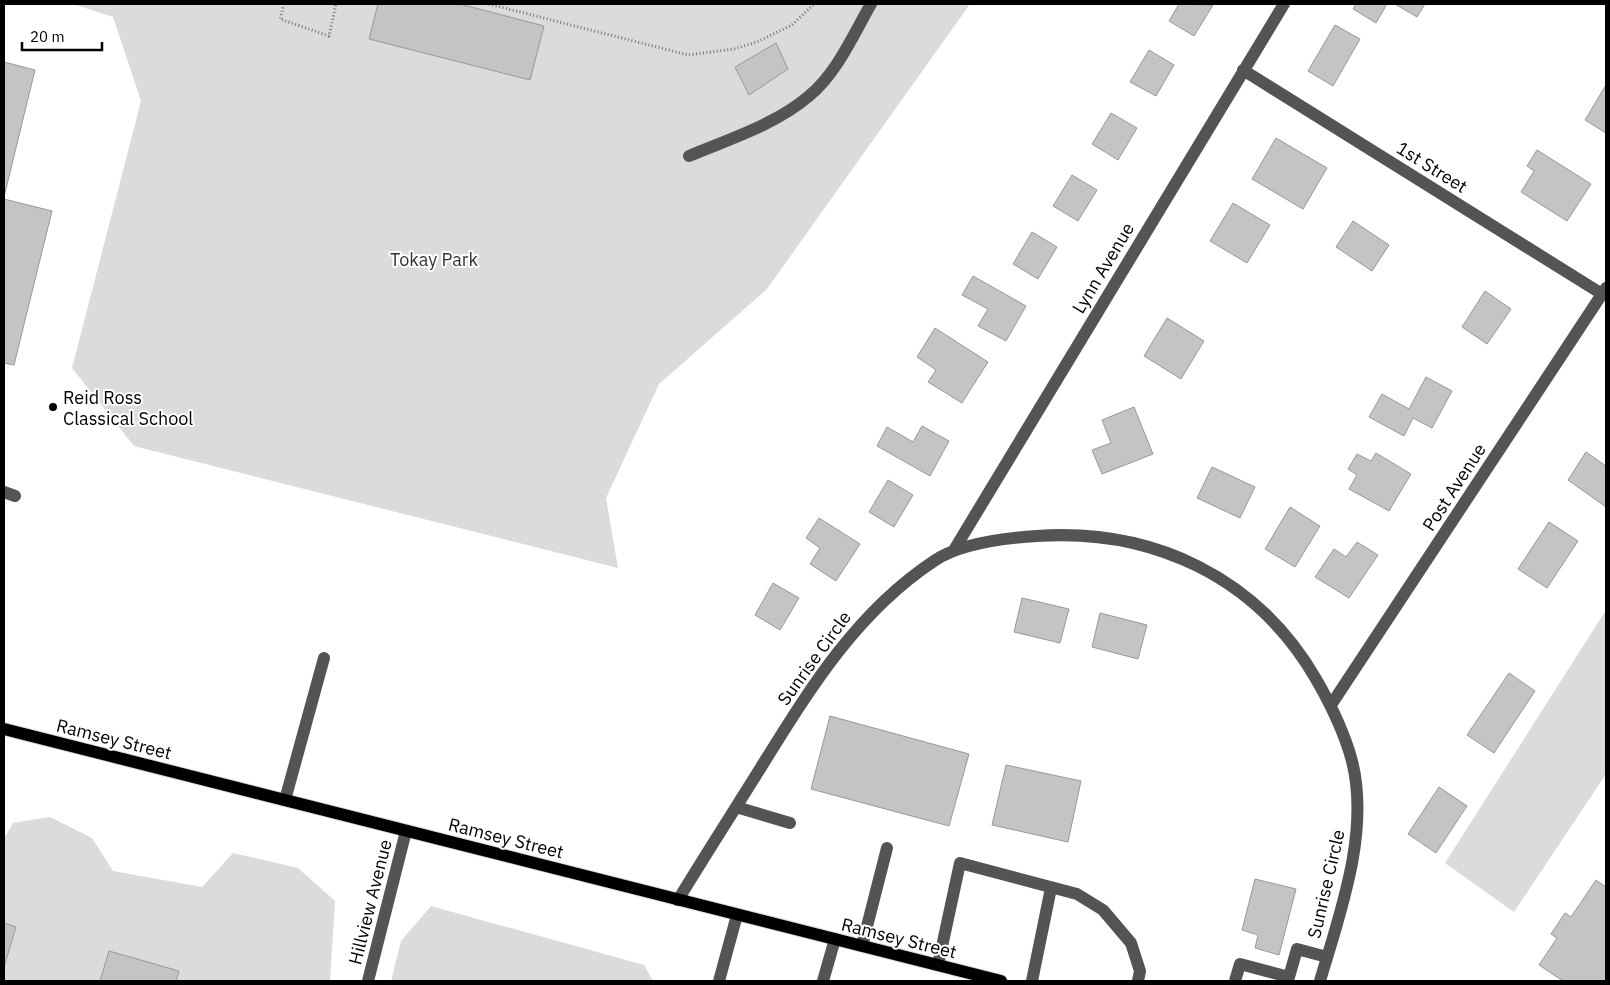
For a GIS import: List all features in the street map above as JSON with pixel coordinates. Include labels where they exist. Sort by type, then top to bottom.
[{"type":"main road","name":"Ramsey Street","points":[[4,729],[1001,981]]},
{"type":"street","points":[[688,156],[778,117],[810,96],[836,66],[871,4]]},
{"type":"street","name":"Lynn Avenue","points":[[954,550],[1284,4]]},
{"type":"street","name":"1st Street","points":[[1243,70],[1604,291]]},
{"type":"street","name":"Post Avenue","points":[[1331,705],[1604,291]]},
{"type":"street","name":"Sunrise Circle","points":[[678,900],[812,685],[841,645],[864,618],[934,560],[954,550],[1018,537],[1082,535],[1144,545],[1180,556],[1228,582],[1282,630],[1304,659],[1331,705],[1341,727],[1352,762],[1358,816],[1355,852],[1320,981]]},
{"type":"street","points":[[285,800],[324,658]]},
{"type":"street","points":[[736,807],[790,823]]},
{"type":"street","name":"Hillview Avenue","points":[[368,981],[406,831]]},
{"type":"street","points":[[862,946],[886,848]]},
{"type":"street","points":[[938,965],[960,863],[1077,894],[1102,910],[1131,943],[1140,971],[1138,981]]},
{"type":"street","points":[[1032,981],[1051,888]]},
{"type":"street","points":[[719,981],[737,914]]},
{"type":"street","points":[[823,981],[835,940]]},
{"type":"street","points":[[1235,981],[1240,964],[1289,977],[1297,949],[1327,958]]},
{"type":"path","points":[[284,4],[280,19],[328,36],[336,4]]},
{"type":"path","points":[[489,4],[688,55],[734,49],[757,42],[792,25],[814,4]]},
{"type":"green space","name":"Tokay Park","points":[[73,4],[970,4],[767,289],[659,384],[606,498],[618,568],[134,446],[72,368],[141,101],[113,17]]},
{"type":"green space","points":[[1606,610],[1606,774],[1514,912],[1445,863]]},
{"type":"green space","points":[[50,817],[92,838],[113,871],[202,887],[233,853],[298,868],[335,901],[330,981],[4,981],[4,839],[13,823]]},
{"type":"green space","points":[[431,906],[644,965],[653,981],[391,981],[401,941]]},
{"type":"building","points":[[378,4],[460,4],[544,26],[530,80],[369,39]]},
{"type":"building","points":[[1179,4],[1213,5],[1194,36],[1169,21]]},
{"type":"building","points":[[1356,4],[1387,4],[1376,23],[1353,9]]},
{"type":"building","points":[[1395,4],[1425,4],[1417,17]]},
{"type":"building","points":[[1335,25],[1360,39],[1333,86],[1308,71]]},
{"type":"building","points":[[776,43],[788,69],[749,95],[735,67]]},
{"type":"building","points":[[1149,50],[1174,65],[1156,96],[1130,82]]},
{"type":"building","points":[[4,62],[35,70],[4,197]]},
{"type":"building","points":[[1606,85],[1606,133],[1585,120]]},
{"type":"building","points":[[1111,113],[1137,128],[1118,160],[1092,144]]},
{"type":"building","points":[[1276,138],[1327,168],[1303,209],[1252,179]]},
{"type":"building","points":[[1537,150],[1591,184],[1567,221],[1521,192],[1534,171],[1527,166]]},
{"type":"building","points":[[1072,175],[1097,190],[1078,221],[1053,206]]},
{"type":"building","points":[[4,199],[52,211],[14,365],[4,363]]},
{"type":"building","points":[[1233,203],[1270,225],[1247,263],[1210,241]]},
{"type":"building","points":[[1353,221],[1389,245],[1372,271],[1336,247]]},
{"type":"building","points":[[1032,232],[1057,247],[1038,279],[1013,264]]},
{"type":"building","points":[[973,276],[1026,306],[1006,341],[978,326],[988,309],[962,295]]},
{"type":"building","points":[[1485,291],[1511,309],[1487,344],[1462,327]]},
{"type":"building","points":[[1167,318],[1204,341],[1181,379],[1144,356]]},
{"type":"building","points":[[935,328],[988,362],[962,403],[928,382],[936,370],[917,357]]},
{"type":"building","points":[[1426,377],[1452,391],[1432,428],[1413,418],[1404,436],[1369,417],[1382,394],[1409,409]]},
{"type":"building","points":[[1134,407],[1153,454],[1102,474],[1092,450],[1111,443],[1102,420]]},
{"type":"building","points":[[922,426],[949,441],[930,476],[877,446],[887,427],[913,442]]},
{"type":"building","points":[[1586,452],[1606,466],[1606,507],[1568,480]]},
{"type":"building","points":[[1376,453],[1411,474],[1389,511],[1349,489],[1357,475],[1348,469],[1357,454],[1371,461]]},
{"type":"building","points":[[1212,467],[1255,487],[1240,518],[1197,498]]},
{"type":"building","points":[[888,480],[913,495],[894,527],[869,512]]},
{"type":"building","points":[[1290,507],[1320,526],[1295,567],[1265,549]]},
{"type":"building","points":[[819,518],[860,544],[836,581],[810,564],[820,548],[806,538]]},
{"type":"building","points":[[1549,522],[1578,541],[1547,588],[1518,569]]},
{"type":"building","points":[[1357,542],[1378,555],[1349,598],[1315,577],[1334,549],[1346,557]]},
{"type":"building","points":[[773,583],[799,598],[780,630],[755,615]]},
{"type":"building","points":[[1022,598],[1069,609],[1060,643],[1014,632]]},
{"type":"building","points":[[1100,613],[1147,625],[1138,659],[1092,647]]},
{"type":"building","points":[[1509,673],[1535,691],[1494,753],[1467,735]]},
{"type":"building","points":[[830,716],[969,754],[949,826],[811,789]]},
{"type":"building","points":[[1006,765],[1081,781],[1068,842],[992,825]]},
{"type":"building","points":[[1439,787],[1467,806],[1436,853],[1408,834]]},
{"type":"building","points":[[1255,879],[1296,889],[1279,955],[1255,948],[1258,935],[1242,930]]},
{"type":"building","points":[[1596,880],[1606,887],[1606,981],[1563,981],[1539,965],[1557,938],[1551,934],[1565,913],[1571,917]]},
{"type":"building","points":[[4,923],[16,927],[4,967]]},
{"type":"building","points":[[109,951],[179,971],[176,981],[100,981]]},
{"type":"place","name":"Reid Ross Classical School","points":[[53,407]]}]
